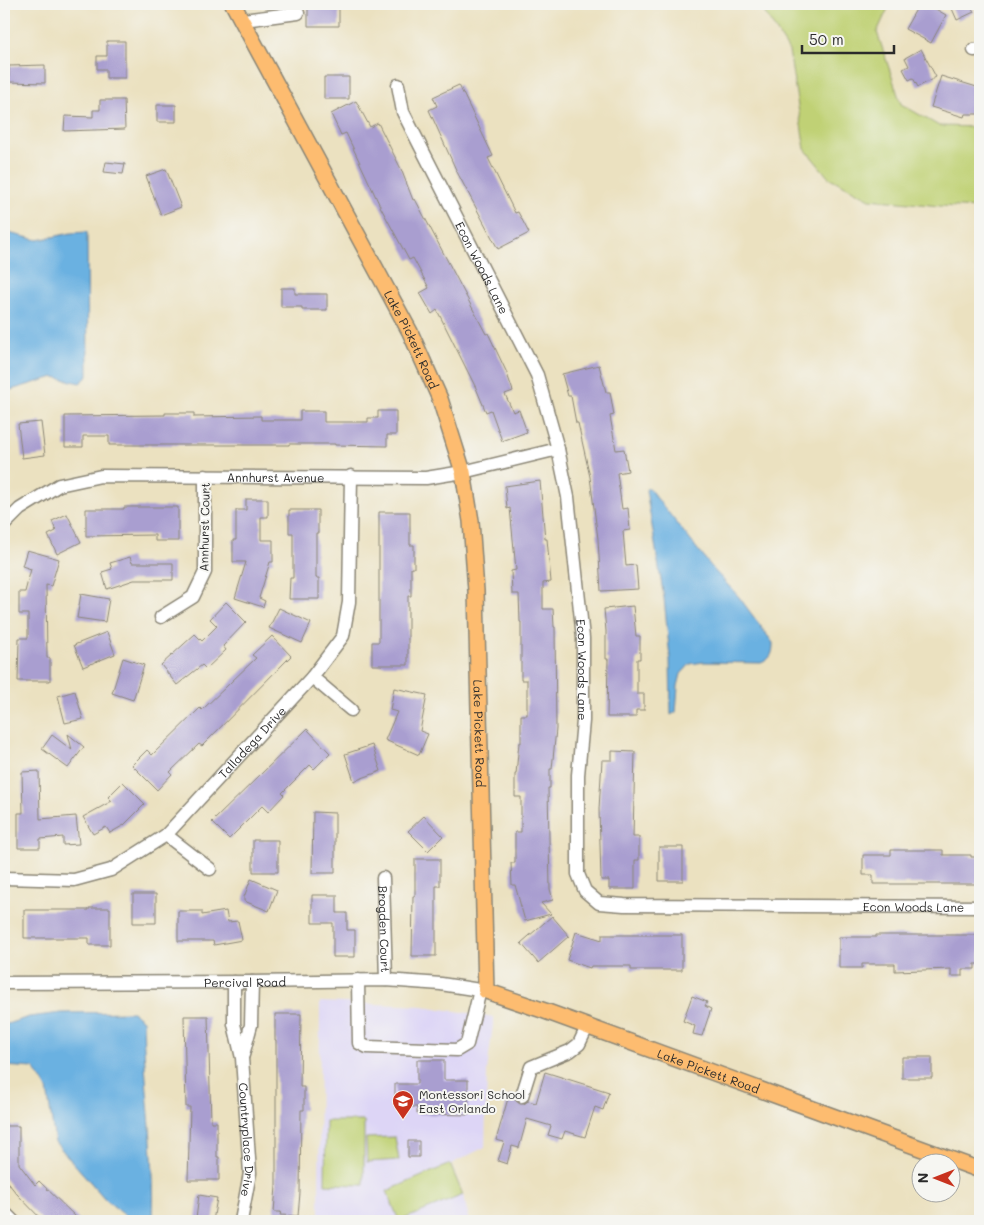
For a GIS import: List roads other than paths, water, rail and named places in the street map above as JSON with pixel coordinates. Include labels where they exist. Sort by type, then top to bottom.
[{"type":"main road","name":"Lake Pickett Road","points":[[233,4],[410,332],[449,423],[462,472],[471,522],[476,591],[483,991],[980,1170]]},
{"type":"street","points":[[243,20],[298,13]]},
{"type":"street","name":"Econ Woods Lane","points":[[398,85],[403,112],[537,376],[558,449],[568,497],[583,638],[583,721],[578,775],[578,874],[585,891],[599,902],[624,904],[980,907]]},
{"type":"street","name":"Annhurst Avenue","points":[[4,525],[20,509],[59,486],[101,476],[351,476],[426,478],[462,472],[558,449]]},
{"type":"street","name":"Annhurst Court","points":[[161,617],[193,597],[205,572],[205,476]]},
{"type":"street","name":"Talladega Drive","points":[[4,878],[74,880],[111,870],[166,835],[312,677],[343,636],[348,602],[351,476]]},
{"type":"street","points":[[312,677],[351,710]]},
{"type":"street","points":[[166,835],[210,868]]},
{"type":"street","name":"Brogden Court","points":[[383,878],[386,980]]},
{"type":"street","points":[[358,980],[359,1043],[367,1047],[457,1050],[467,1044],[483,991]]},
{"type":"street","name":"Percival Road","points":[[4,983],[386,980],[441,984],[483,991]]},
{"type":"street","name":"Countryplace Drive","points":[[234,982],[234,1024],[242,1058],[250,1174],[241,1221]]},
{"type":"street","name":"Countryplace Drive","points":[[242,1058],[251,1025],[252,982]]},
{"type":"street","points":[[522,1096],[531,1067],[570,1051],[579,1044],[587,1027]]},
{"type":"street","points":[[4,1212],[13,1221]]},
{"type":"water","points":[[4,232],[38,240],[71,233],[87,232],[88,376],[80,383],[54,377],[4,392]]},
{"type":"water","points":[[648,487],[714,570],[739,597],[773,643],[771,656],[761,663],[704,662],[690,664],[681,674],[676,712],[671,715],[670,658],[664,598],[646,490]]},
{"type":"water","points":[[133,1012],[143,1020],[153,1171],[153,1221],[132,1221],[106,1200],[55,1142],[47,1089],[34,1068],[4,1066],[4,1025],[29,1017],[61,1013]]},
{"type":"place","name":"Montessori School East Orlando","points":[[403,1120]]}]
